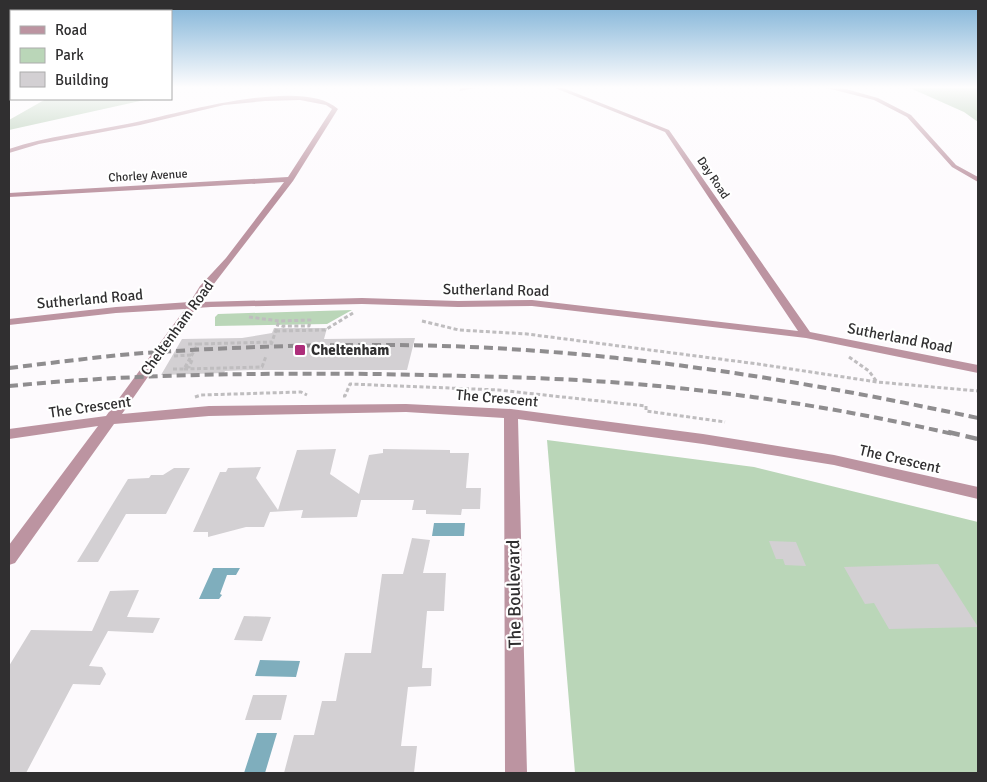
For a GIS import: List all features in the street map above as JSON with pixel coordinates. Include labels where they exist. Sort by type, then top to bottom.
[{"type":"street","name":"Cheltenham Road","points":[[9,151],[137,124]]},
{"type":"street","name":"Cheltenham Road","points":[[9,558],[183,320],[204,288],[229,260],[290,178],[325,124]]},
{"type":"street","name":"Day Road","points":[[653,124],[667,130],[806,335]]},
{"type":"street","points":[[917,124],[954,166],[978,180]]},
{"type":"street","name":"Chorley Avenue","points":[[9,195],[290,178]]},
{"type":"street","name":"Sutherland Road","points":[[9,322],[116,310],[193,306],[362,301],[458,304],[532,303],[806,335],[978,369]]},
{"type":"street","name":"The Crescent","points":[[9,434],[109,420],[210,411],[406,408],[511,414],[703,439],[834,460],[978,493]]},
{"type":"street","name":"The Boulevard","points":[[511,414],[516,773]]},
{"type":"path","points":[[276,330],[325,330],[356,312]]},
{"type":"path","points":[[188,344],[271,344],[279,321],[310,320],[308,326],[283,326],[282,330]]},
{"type":"path","points":[[422,321],[459,330],[527,334],[758,364],[878,382],[978,391]]},
{"type":"path","points":[[184,368],[199,345]]},
{"type":"path","points":[[170,356],[192,357]]},
{"type":"path","points":[[192,357],[189,367],[173,369],[262,367],[266,356]]},
{"type":"green space","points":[[9,124],[34,124],[9,130]]},
{"type":"green space","points":[[352,310],[327,324],[215,326],[215,317],[218,314]]},
{"type":"green space","points":[[547,440],[754,467],[978,522],[978,773],[575,773]]},
{"type":"water","points":[[434,523],[465,523],[464,536],[432,536]]},
{"type":"water","points":[[213,568],[240,568],[236,575],[227,575],[220,594],[222,595],[219,599],[199,599]]},
{"type":"water","points":[[260,660],[300,661],[296,677],[255,676]]},
{"type":"water","points":[[257,733],[277,733],[265,773],[244,773]]},
{"type":"building","points":[[274,328],[327,328],[324,339],[415,338],[407,370],[251,370],[161,375],[182,339],[242,338],[272,333]]},
{"type":"building","points":[[336,449],[330,474],[359,494],[369,455],[383,453],[383,449],[450,450],[450,453],[469,453],[466,488],[481,488],[480,509],[462,509],[461,515],[426,514],[426,510],[412,510],[414,500],[361,500],[357,517],[301,518],[303,510],[270,512],[264,527],[246,527],[208,537],[208,532],[193,532],[220,472],[226,472],[228,468],[261,467],[256,478],[278,510],[297,450]]},
{"type":"building","points":[[174,468],[190,468],[166,514],[126,514],[98,562],[77,562],[128,479],[163,475]]},
{"type":"building","points":[[412,538],[430,540],[423,573],[446,573],[444,611],[427,611],[422,668],[432,668],[431,686],[408,687],[401,746],[417,746],[414,773],[284,773],[294,735],[314,735],[322,701],[336,701],[345,653],[371,653],[382,574],[403,574]]},
{"type":"building","points":[[769,541],[796,542],[806,566],[785,565],[783,559],[776,559]]},
{"type":"building","points":[[938,564],[978,627],[889,629],[874,603],[865,604],[844,567]]},
{"type":"building","points":[[139,590],[127,617],[160,618],[153,633],[108,631],[89,666],[102,667],[106,674],[100,685],[73,684],[26,773],[9,773],[9,666],[31,630],[92,631],[110,591]]},
{"type":"building","points":[[244,616],[271,617],[262,641],[234,640]]},
{"type":"building","points":[[253,695],[287,695],[281,720],[245,720]]},
{"type":"railway","points":[[9,368],[131,354],[191,350],[371,345],[448,346],[600,356],[676,365],[828,388],[978,418]]},
{"type":"railway","points":[[9,386],[101,379],[238,374],[376,374],[579,380],[647,385],[763,398],[877,418],[953,434]]},
{"type":"railway","points":[[948,432],[978,439]]},
{"type":"place","name":"Cheltenham","points":[[300,350]]}]
